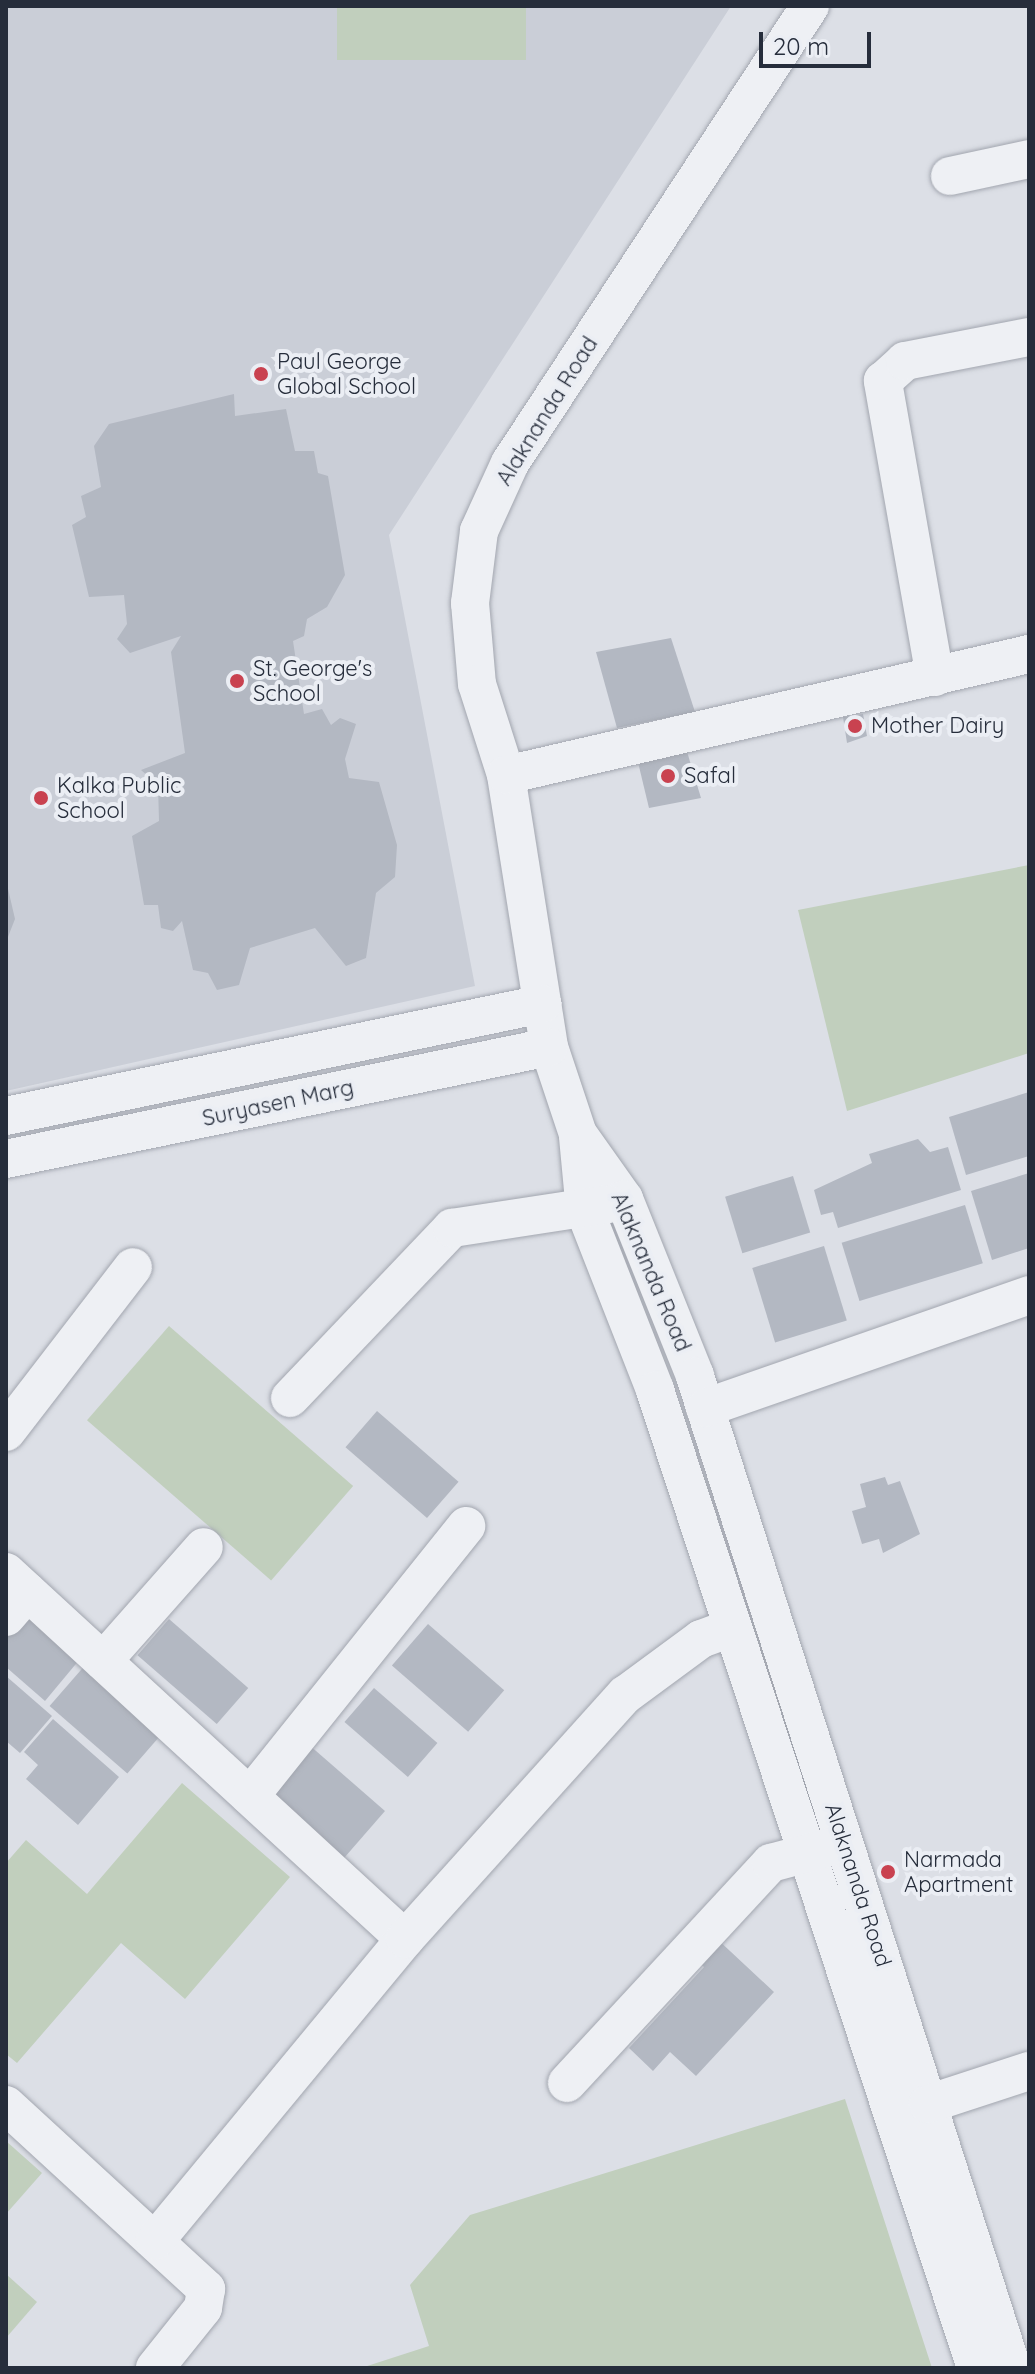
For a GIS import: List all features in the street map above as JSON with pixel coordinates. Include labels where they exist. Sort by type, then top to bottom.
[{"type":"street","name":"Alaknanda Road","points":[[810,6],[510,463],[479,531],[470,603],[477,684],[506,775],[549,1047],[578,1134],[624,1199],[705,1408],[827,1848],[928,2104],[1012,2368]]},
{"type":"street","points":[[950,176],[1029,159]]},
{"type":"street","points":[[935,677],[883,381],[905,361],[1029,337]]},
{"type":"street","points":[[506,775],[1029,654]]},
{"type":"street","name":"Suryasen Marg","points":[[6,1116],[542,1004]]},
{"type":"street","name":"Suryasen Marg","points":[[6,1159],[549,1047]]},
{"type":"street","points":[[578,1134],[585,1211],[655,1390],[732,1628],[827,1848],[976,2368]]},
{"type":"street","points":[[290,1398],[452,1228],[585,1211],[624,1199]]},
{"type":"street","points":[[6,1432],[133,1267]]},
{"type":"street","points":[[705,1408],[1029,1295]]},
{"type":"street","points":[[250,1796],[466,1526]]},
{"type":"street","points":[[103,1661],[204,1547]]},
{"type":"street","points":[[13,1594],[103,1661],[405,1939]]},
{"type":"street","points":[[155,2241],[405,1939],[625,1695],[701,1639],[732,1628]]},
{"type":"street","points":[[567,2083],[771,1863],[827,1848]]},
{"type":"street","points":[[928,2104],[1029,2071]]},
{"type":"street","points":[[6,2105],[199,2278],[206,2298],[155,2368]]},
{"type":"shaded area","name":"Paul George Global School","points":[[6,6],[731,6],[389,535],[475,986],[6,1091]]},
{"type":"green space","points":[[337,6],[526,6],[526,60],[337,60]]},
{"type":"green space","points":[[1029,865],[1029,1053],[847,1111],[798,910]]},
{"type":"green space","points":[[169,1326],[353,1486],[271,1580],[87,1420]]},
{"type":"green space","points":[[182,1783],[290,1877],[185,1999],[121,1943],[17,2063],[6,2054],[6,1863],[26,1840],[87,1894]]},
{"type":"green space","points":[[845,2099],[932,2368],[361,2368],[429,2346],[410,2285],[470,2215]]},
{"type":"green space","points":[[6,2141],[42,2173],[6,2214]]},
{"type":"green space","points":[[6,2274],[37,2302],[6,2338]]},
{"type":"building","name":"St. George's School","points":[[234,394],[235,416],[286,409],[295,451],[314,451],[318,473],[328,476],[345,575],[327,607],[307,619],[304,636],[293,641],[304,714],[322,709],[331,725],[340,718],[356,724],[345,759],[349,778],[379,782],[397,845],[395,877],[376,893],[366,958],[346,966],[315,928],[250,948],[239,985],[217,990],[208,973],[193,970],[182,921],[173,931],[161,928],[158,905],[144,905],[132,836],[159,821],[158,785],[141,770],[185,753],[171,652],[181,636],[130,653],[117,639],[127,624],[124,595],[89,597],[72,525],[86,517],[81,496],[101,487],[94,446],[109,424]]},
{"type":"building","points":[[671,638],[695,712],[617,728],[596,652]]},
{"type":"building","name":"Mother Dairy","points":[[863,714],[867,736],[847,743],[843,717]]},
{"type":"building","name":"Safal","points":[[685,745],[701,798],[649,808],[636,754]]},
{"type":"building","points":[[6,880],[15,919],[6,942]]},
{"type":"building","points":[[1029,1092],[1029,1156],[966,1175],[949,1117]]},
{"type":"building","points":[[918,1139],[930,1152],[948,1147],[961,1190],[838,1228],[833,1212],[821,1215],[814,1190],[872,1163],[869,1154]]},
{"type":"building","points":[[1029,1173],[1029,1248],[992,1260],[971,1191]]},
{"type":"building","points":[[793,1176],[810,1232],[742,1253],[725,1197]]},
{"type":"building","points":[[965,1205],[983,1263],[859,1301],[842,1243]]},
{"type":"building","points":[[824,1246],[847,1321],[775,1343],[752,1268]]},
{"type":"building","points":[[377,1411],[459,1482],[427,1518],[346,1447]]},
{"type":"building","points":[[885,1477],[888,1485],[900,1481],[920,1534],[883,1553],[879,1539],[862,1544],[852,1511],[866,1507],[860,1484]]},
{"type":"building","points":[[24,1611],[80,1659],[45,1701],[6,1667],[6,1631]]},
{"type":"building","points":[[169,1619],[248,1688],[217,1724],[138,1655]]},
{"type":"building","points":[[428,1624],[504,1690],[468,1732],[392,1666]]},
{"type":"building","points":[[87,1663],[165,1731],[127,1774],[50,1706]]},
{"type":"building","points":[[6,1676],[52,1716],[20,1753],[6,1741]]},
{"type":"building","points":[[374,1688],[437,1743],[408,1777],[344,1722]]},
{"type":"building","points":[[53,1719],[119,1777],[78,1825],[26,1779],[38,1765],[24,1752]]},
{"type":"building","points":[[308,1744],[385,1811],[341,1861],[264,1795]]},
{"type":"building","points":[[715,1937],[774,1992],[696,2076],[670,2052],[653,2071],[629,2048],[704,1967],[694,1958]]},
{"type":"place","name":"Paul George Global School","points":[[261,374]]},
{"type":"place","name":"St. George's School","points":[[237,681]]},
{"type":"place","name":"Mother Dairy","points":[[855,726]]},
{"type":"place","name":"Safal","points":[[668,776]]},
{"type":"place","name":"Kalka Public School","points":[[41,798]]},
{"type":"place","name":"Narmada Apartment","points":[[888,1872]]}]
